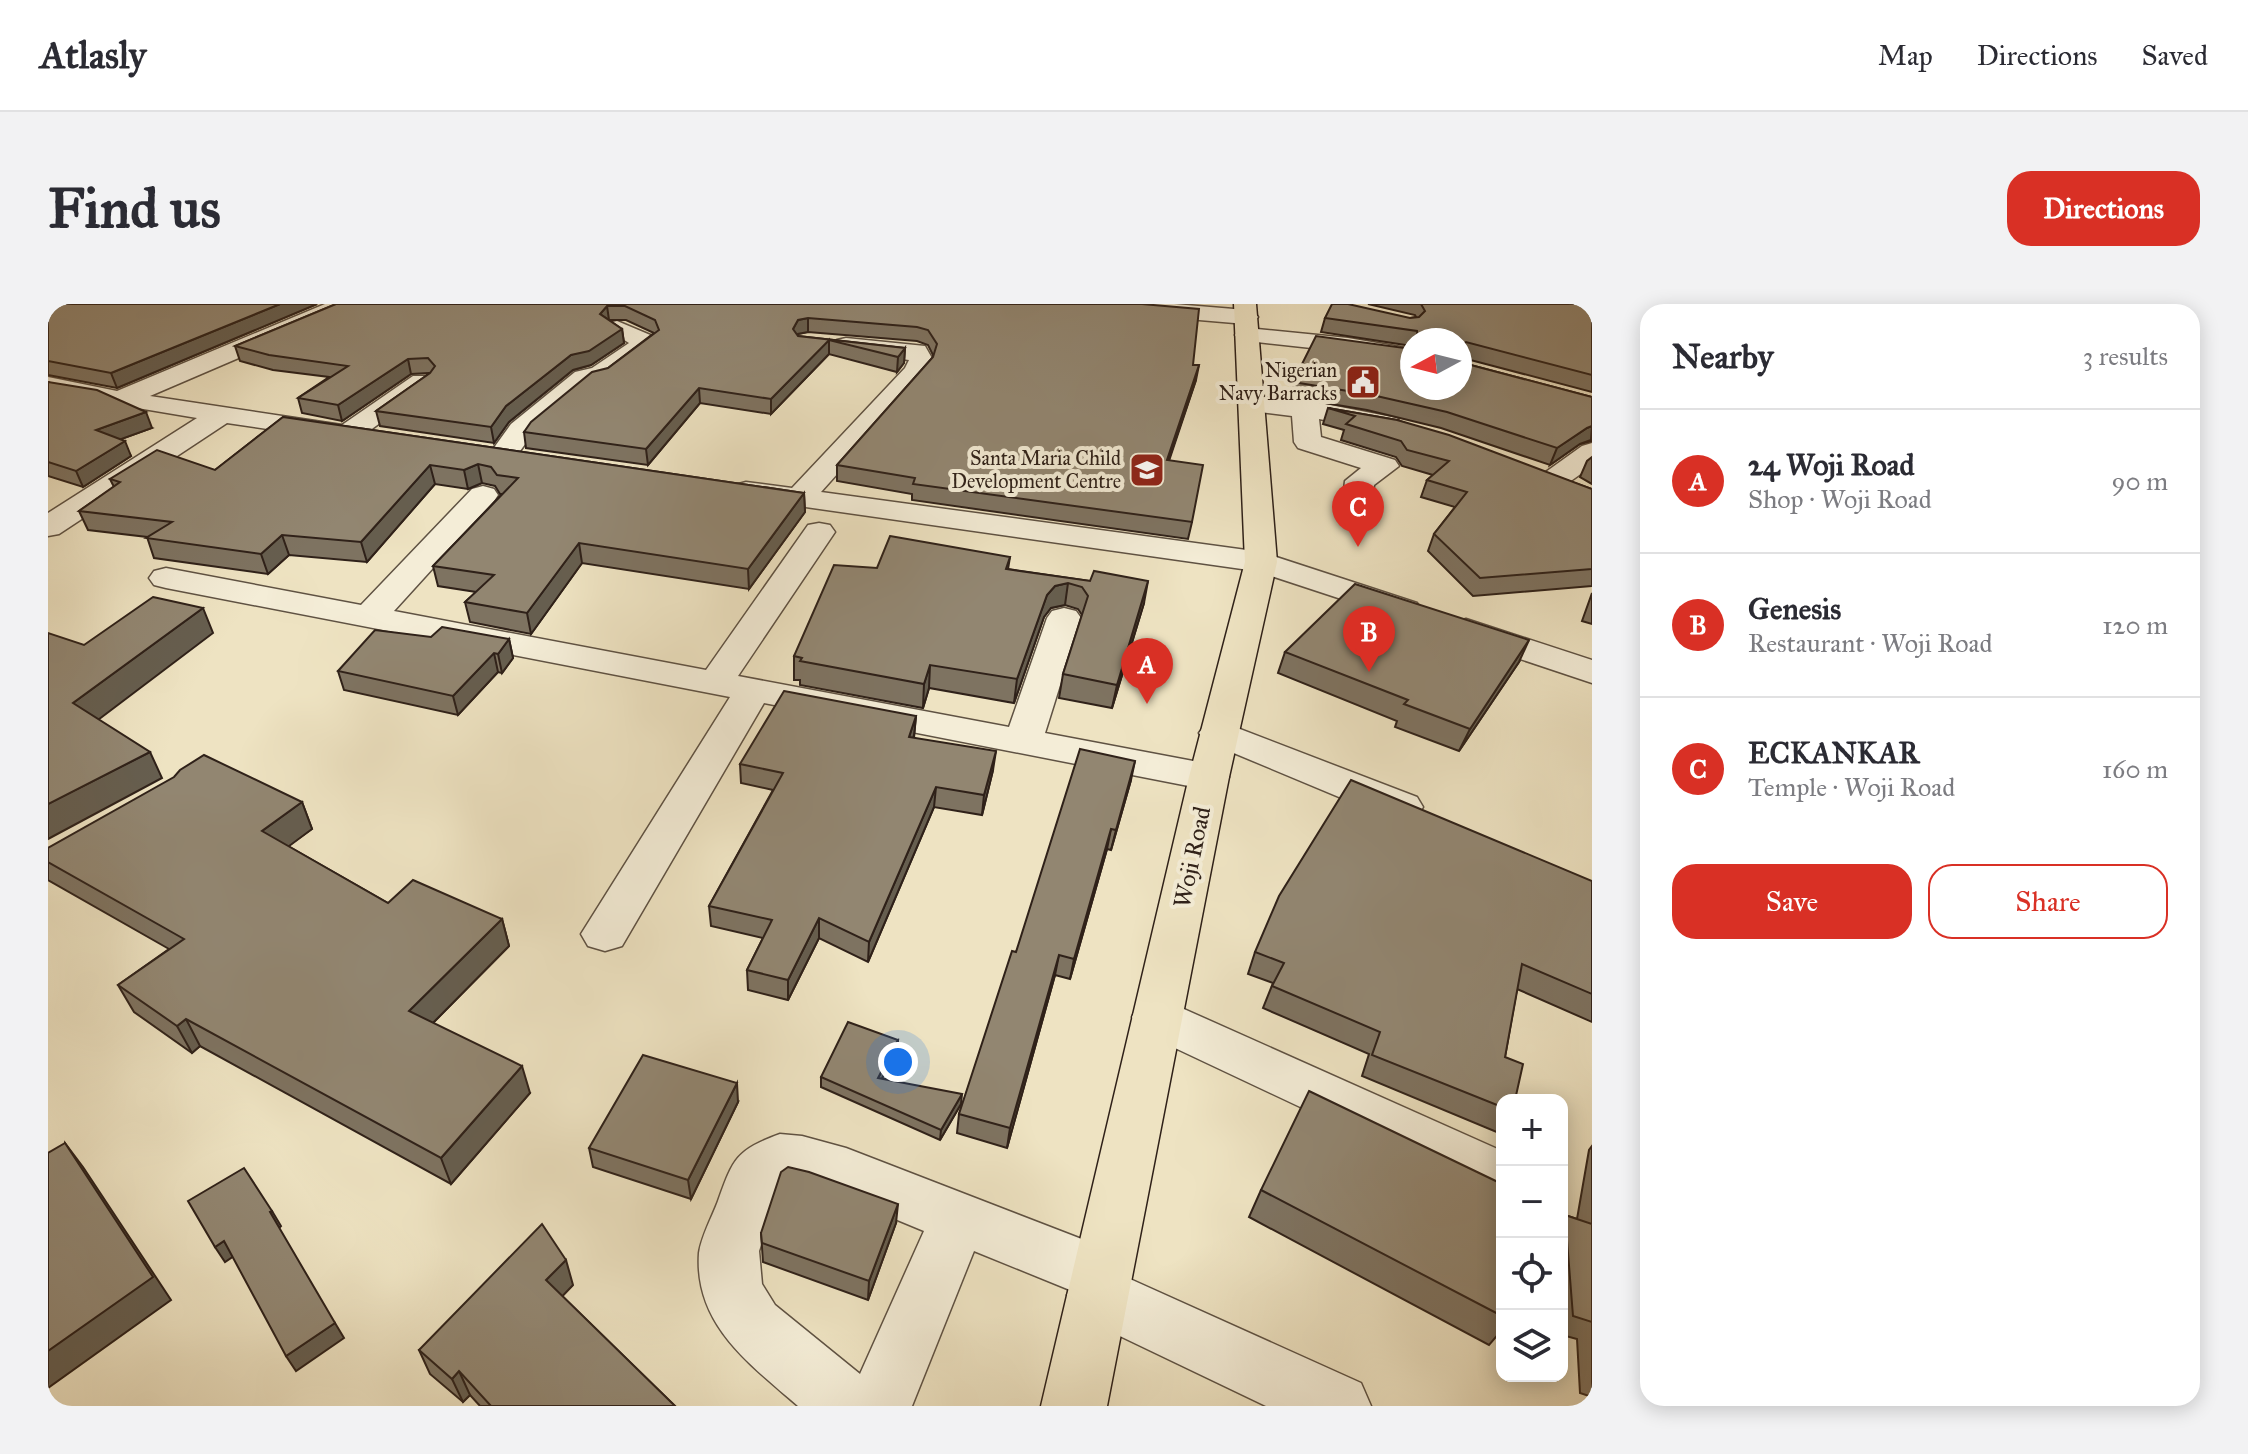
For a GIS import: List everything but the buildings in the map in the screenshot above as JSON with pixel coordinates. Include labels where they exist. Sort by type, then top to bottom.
[{"type":"main road","name":"Woji Road","points":[[1074,1406],[1209,777],[1261,562],[1246,319]]},
{"type":"street","points":[[295,304],[338,307]]},
{"type":"street","points":[[1094,304],[1246,319],[1348,345],[1400,354]]},
{"type":"street","points":[[48,413],[110,397],[338,307]]},
{"type":"street","points":[[533,460],[488,454],[584,377],[599,375],[646,342],[617,328]]},
{"type":"street","points":[[799,499],[916,371],[921,360],[916,351],[823,343]]},
{"type":"street","points":[[348,433],[422,381]]},
{"type":"street","points":[[48,385],[390,439]]},
{"type":"street","points":[[1252,404],[1305,409],[1408,429]]},
{"type":"street","points":[[1305,409],[1308,442],[1385,466],[1360,481],[1358,499]]},
{"type":"street","points":[[48,527],[222,414]]},
{"type":"street","points":[[1553,480],[1592,452]]},
{"type":"street","points":[[721,487],[1261,562],[1592,672]]},
{"type":"street","points":[[369,617],[483,495]]},
{"type":"street","points":[[605,934],[734,686],[819,532]]},
{"type":"street","points":[[166,578],[1209,777]]},
{"type":"street","points":[[1023,742],[1064,618]]},
{"type":"street","points":[[1219,733],[1434,820]]},
{"type":"street","points":[[1157,1017],[1496,1174]]},
{"type":"street","points":[[847,1406],[753,1326],[732,1291],[729,1251],[756,1174],[780,1158],[802,1160],[846,1173],[959,1217],[1338,1406]]},
{"type":"street","points":[[879,1406],[959,1217]]},
{"type":"place","name":"Nigerian Navy Barracks","points":[[1363,382]]},
{"type":"place","name":"Santa Maria Child Development Centre","points":[[1147,470]]},
{"type":"place","name":"ECKANKAR","points":[[1358,547]]},
{"type":"place","name":"Genesis","points":[[1369,672]]},
{"type":"place","name":"24 Woji Road","points":[[1147,704]]}]
